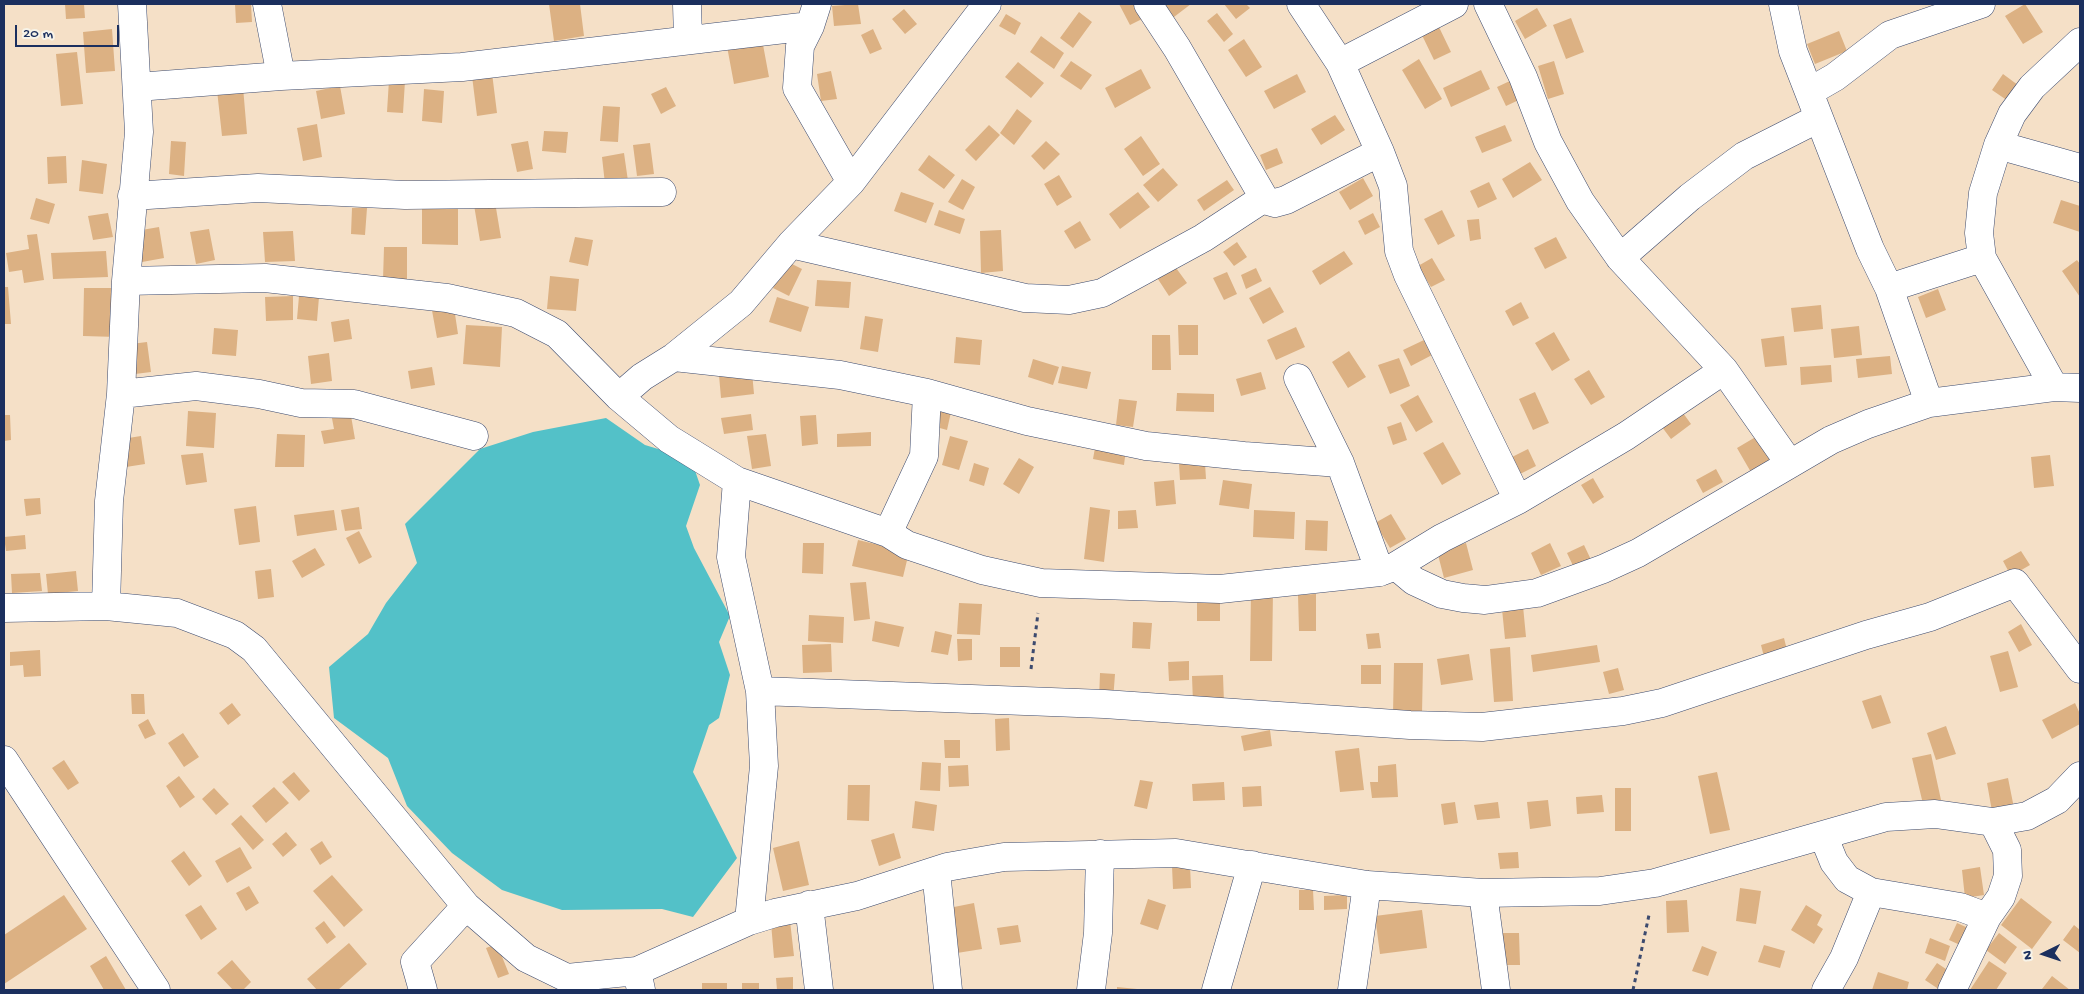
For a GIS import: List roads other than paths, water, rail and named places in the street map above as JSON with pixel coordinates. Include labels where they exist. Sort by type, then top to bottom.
[{"type":"street","points":[[106,606],[109,501],[121,394],[126,281],[139,132],[132,4]]},
{"type":"street","points":[[267,4],[281,76]]},
{"type":"street","points":[[687,4],[688,39]]},
{"type":"street","points":[[619,397],[642,378],[674,357],[741,302],[791,244],[851,182],[988,4]]},
{"type":"street","points":[[1148,4],[1177,48],[1264,198],[1275,203],[1286,200],[1380,152]]},
{"type":"street","points":[[1301,4],[1340,63],[1380,152],[1393,186],[1398,252],[1518,500]]},
{"type":"street","points":[[1340,63],[1454,4]]},
{"type":"street","points":[[1488,4],[1523,78],[1548,142],[1580,201],[1620,258],[1724,370],[1790,464]]},
{"type":"street","points":[[1783,4],[1793,51],[1870,249],[1889,288],[1929,403]]},
{"type":"street","points":[[1809,92],[1835,76],[1890,35],[1981,4]]},
{"type":"street","points":[[137,87],[281,76],[462,67],[688,39],[813,15]]},
{"type":"street","points":[[813,15],[800,46],[797,88],[851,182]]},
{"type":"street","points":[[1298,378],[1340,463],[1388,569],[1442,594],[1485,600],[1537,592],[1603,569],[1638,553],[1790,464],[1853,431],[1929,403],[2067,388],[1982,258],[1979,233],[1984,193],[1998,145],[2012,114],[2032,87],[2080,42]]},
{"type":"street","points":[[1620,258],[1690,197],[1737,161],[1763,144],[1819,118]]},
{"type":"street","points":[[1998,145],[2080,168]]},
{"type":"street","points":[[132,196],[258,188],[405,195],[662,192]]},
{"type":"street","points":[[791,244],[1025,298],[1069,300],[1102,293],[1203,238],[1264,198]]},
{"type":"street","points":[[1889,288],[1982,258]]},
{"type":"street","points":[[126,281],[265,278],[447,298],[516,313],[557,334],[619,397],[669,438],[738,482],[888,533],[907,545],[954,560],[1041,583],[1220,589],[1388,569],[1442,538],[1518,500],[1626,436],[1724,370]]},
{"type":"street","points":[[674,357],[840,375],[928,394],[1027,421],[1146,446],[1340,463]]},
{"type":"street","points":[[121,394],[196,386],[259,394],[301,403],[354,404],[474,436]]},
{"type":"street","points":[[888,533],[924,456],[928,394]]},
{"type":"street","points":[[738,482],[731,557],[760,691],[764,766],[749,921]]},
{"type":"street","points":[[760,691],[1104,704],[1410,725],[1482,727],[1614,712],[1662,704],[1866,635],[1930,617],[2015,583],[2080,669]]},
{"type":"street","points":[[4,608],[106,606],[177,613],[221,628],[235,635],[254,649],[466,906],[526,958],[567,978],[639,981],[749,921],[809,905],[857,896],[936,871],[1004,857],[1176,853],[1367,885],[1483,893],[1600,890],[1655,883],[1896,816],[1935,814],[1993,822],[2027,816],[2057,800],[2080,776]]},
{"type":"street","points":[[5,768],[156,990]]},
{"type":"street","points":[[1952,990],[1987,917],[2001,897],[2008,876],[2007,850],[1993,822]]},
{"type":"street","points":[[1823,835],[1834,862],[1847,879],[1870,892],[1960,907],[1987,917]]},
{"type":"street","points":[[1091,990],[1098,933],[1100,854]]},
{"type":"street","points":[[1216,990],[1252,865]]},
{"type":"street","points":[[936,871],[948,990]]},
{"type":"street","points":[[1352,990],[1367,885]]},
{"type":"street","points":[[1826,990],[1844,958],[1870,892]]},
{"type":"street","points":[[1483,893],[1496,990]]},
{"type":"street","points":[[809,905],[819,990]]},
{"type":"street","points":[[423,990],[415,962],[466,906]]},
{"type":"water","points":[[606,418],[645,445],[691,459],[700,485],[686,526],[694,548],[730,616],[719,642],[730,675],[719,718],[709,725],[693,772],[737,858],[693,917],[662,909],[562,910],[502,890],[452,853],[407,806],[388,758],[334,718],[329,667],[368,634],[386,603],[417,563],[405,524],[480,449],[533,432]]}]
